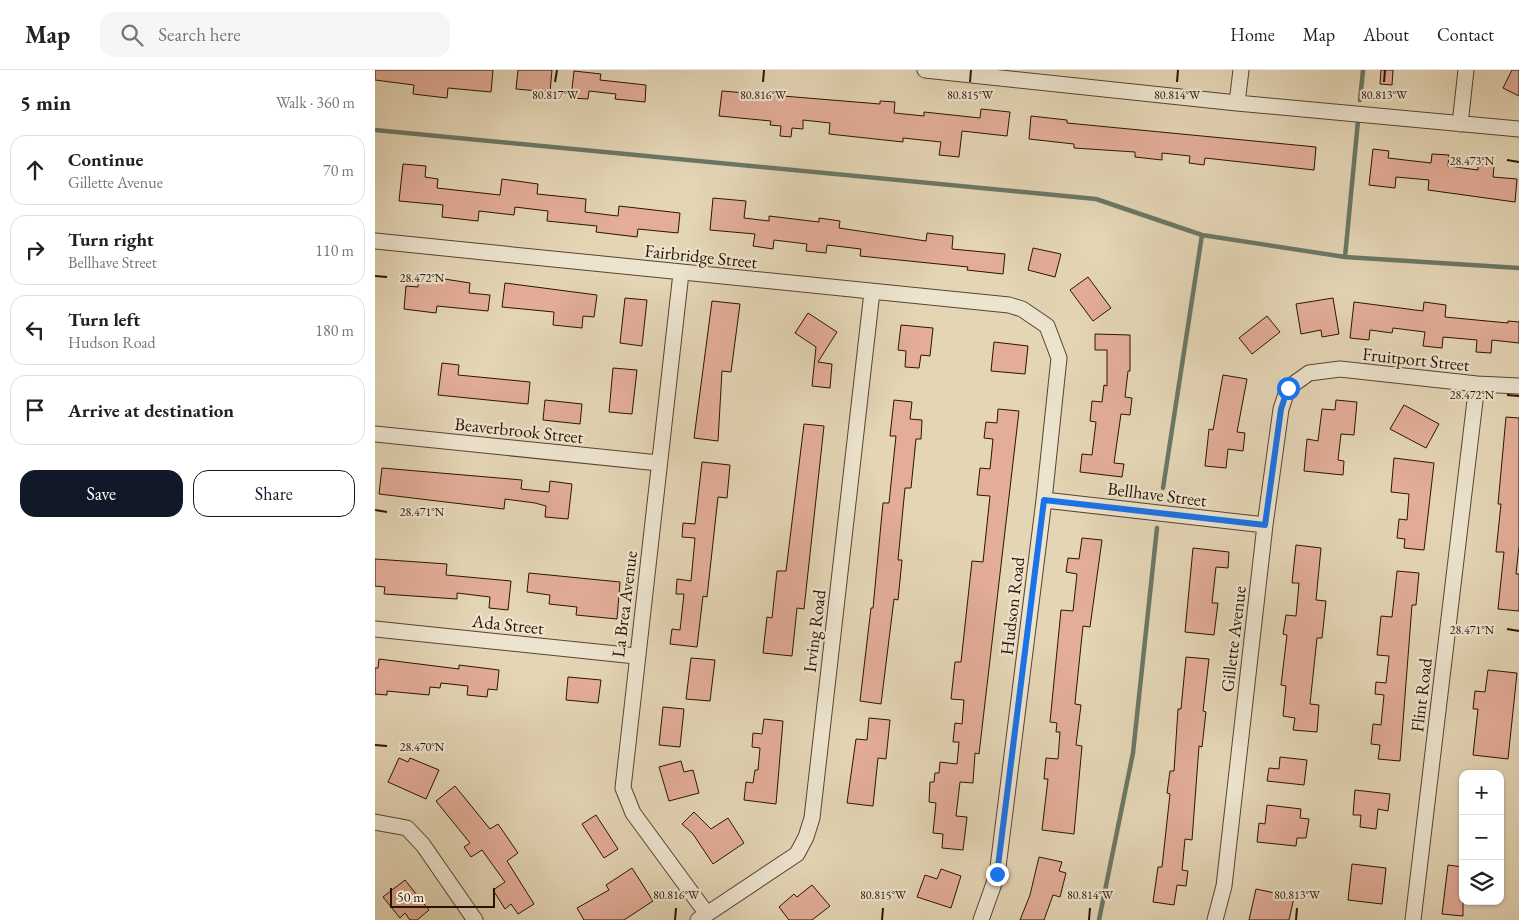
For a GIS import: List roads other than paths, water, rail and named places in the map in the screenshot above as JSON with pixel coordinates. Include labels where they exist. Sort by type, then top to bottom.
[{"type":"street","points":[[925,70],[1047,76],[1237,103],[1519,129]]},
{"type":"street","points":[[1237,103],[1241,70]]},
{"type":"street","points":[[1460,124],[1466,70]]},
{"type":"street","name":"Fairbridge Street","points":[[375,241],[1009,305],[1022,309]]},
{"type":"street","name":"La Brea Avenue","points":[[681,273],[636,656],[623,788],[633,813],[703,917]]},
{"type":"street","name":"Irving Road","points":[[703,917],[797,854],[806,837],[811,818],[872,292]]},
{"type":"street","name":"Hudson Road","points":[[981,920],[997,874],[1044,500],[1059,358],[1047,326],[1022,309]]},
{"type":"street","name":"Fruitport Street","points":[[1309,373],[1340,369],[1477,384],[1519,386]]},
{"type":"street","name":"Gillette Avenue","points":[[1215,920],[1224,886],[1265,525],[1281,409],[1288,388],[1309,373]]},
{"type":"street","name":"Flint Road","points":[[1413,920],[1477,384]]},
{"type":"street","name":"Beaverbrook Street","points":[[375,434],[659,463]]},
{"type":"street","name":"Bellhave Street","points":[[1044,500],[1265,525]]},
{"type":"street","name":"Ada Street","points":[[375,629],[636,656]]},
{"type":"street","points":[[375,822],[407,828],[423,845],[475,920]]},
{"type":"waterway","points":[[1360,100],[1363,70]]},
{"type":"waterway","points":[[1345,257],[1358,121]]},
{"type":"waterway","points":[[375,130],[1096,199],[1202,235],[1345,257],[1519,268]]},
{"type":"waterway","points":[[1163,488],[1202,235]]},
{"type":"waterway","points":[[1099,920],[1133,753],[1157,528]]}]
